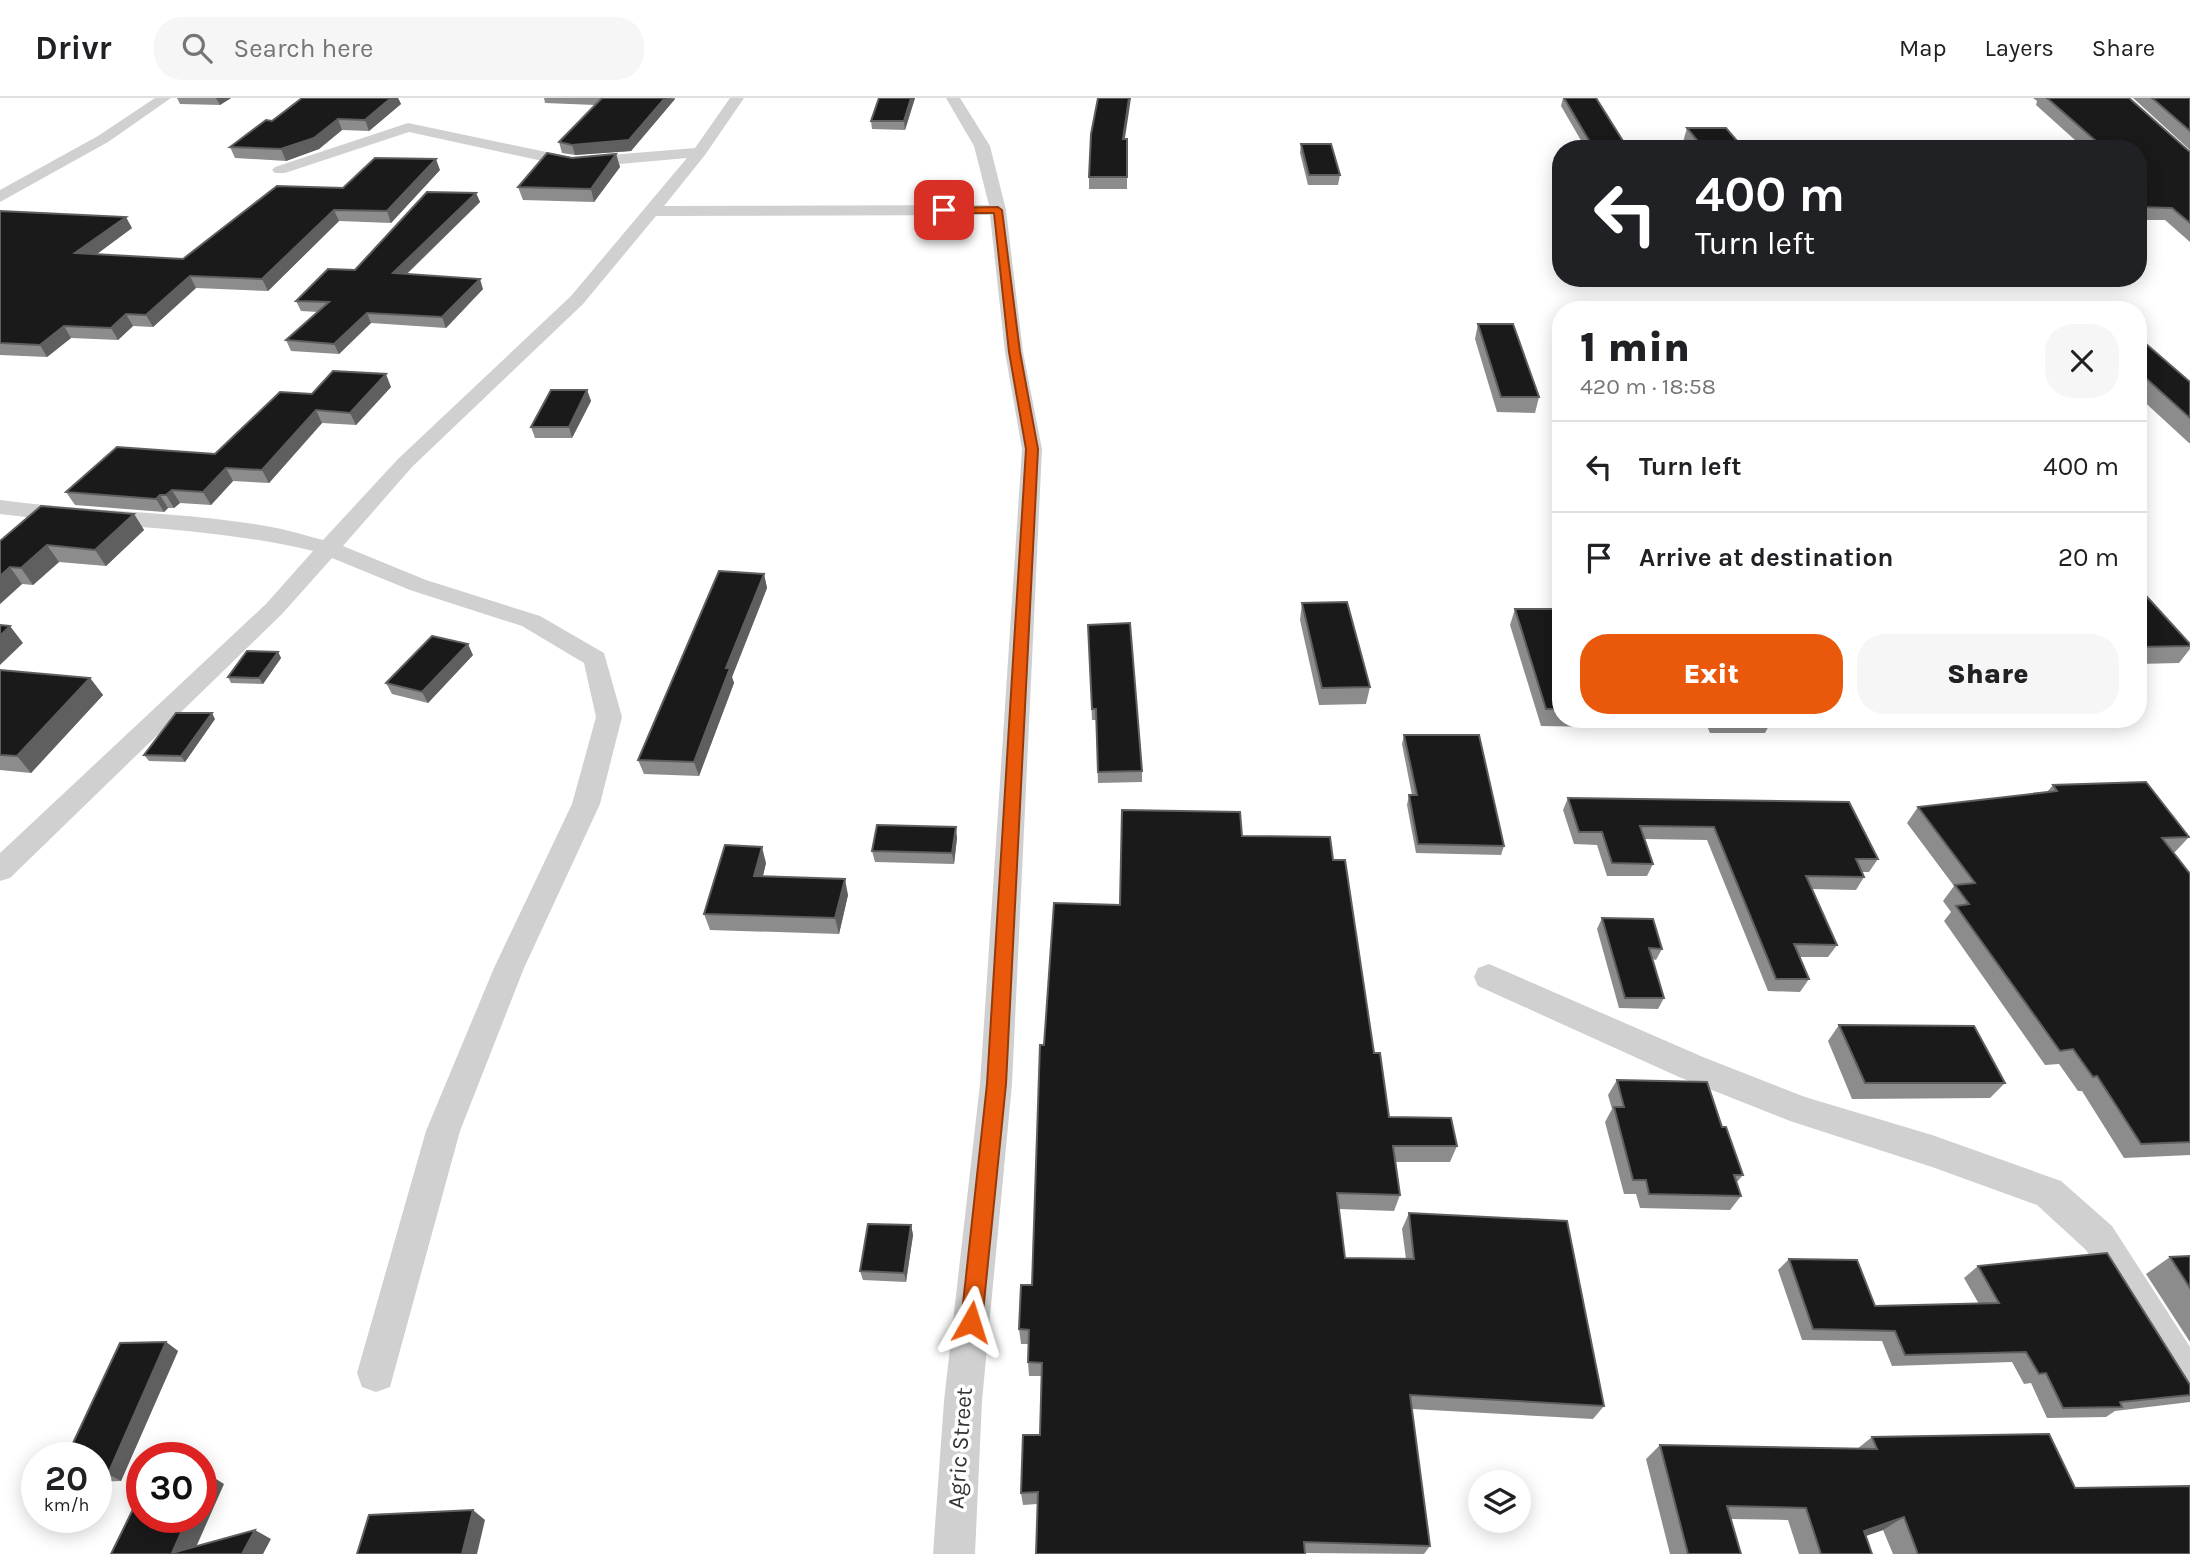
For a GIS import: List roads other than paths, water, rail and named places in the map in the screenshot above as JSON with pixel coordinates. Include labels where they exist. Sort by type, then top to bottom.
[{"type":"street","points":[[0,197],[103,139],[163,98]]},
{"type":"street","points":[[0,870],[274,609],[405,463],[578,300],[700,152],[737,98]]},
{"type":"street","name":"Agric Street","points":[[953,98],[982,146],[998,210],[1014,352],[1032,449],[996,1084],[963,1401],[954,1554]]},
{"type":"street","points":[[280,170],[408,127],[575,163],[700,152]]},
{"type":"street","points":[[11,176],[33,179]]},
{"type":"street","points":[[649,211],[998,210]]},
{"type":"street","points":[[0,507],[66,516],[193,524],[267,533],[328,548],[418,585],[531,621],[595,659],[609,717],[586,804],[509,968],[443,1131],[376,1373]]},
{"type":"street","points":[[1489,977],[1691,1067],[1801,1111],[1932,1152],[2049,1193],[2099,1238],[2190,1382]]}]
